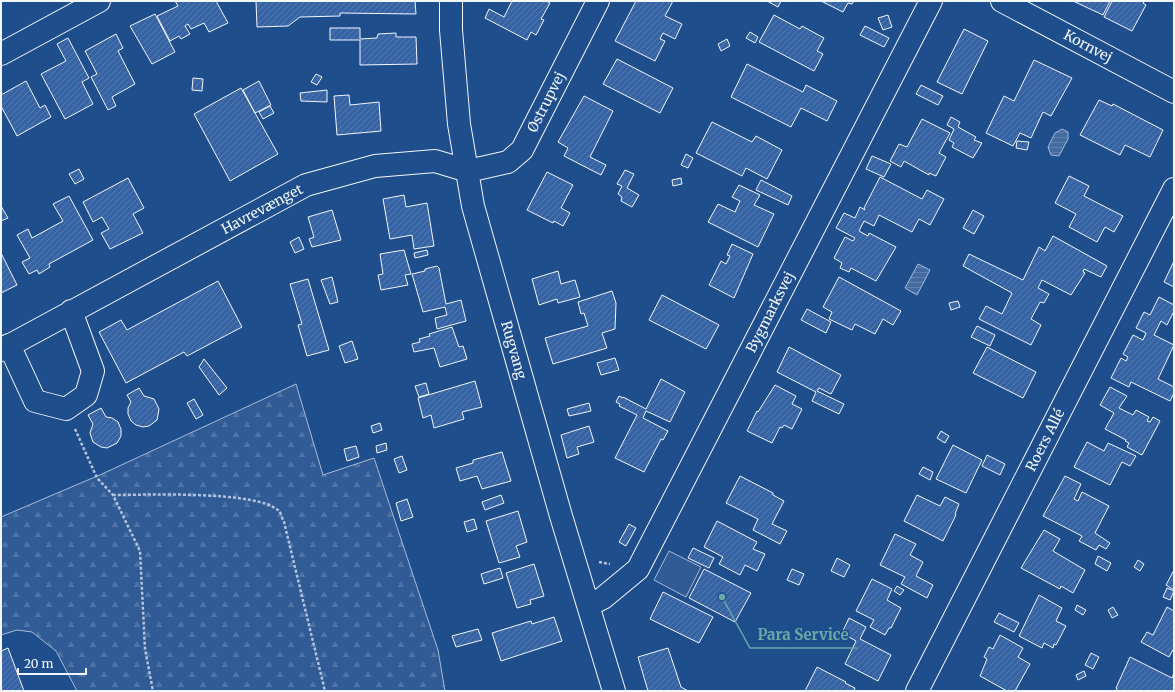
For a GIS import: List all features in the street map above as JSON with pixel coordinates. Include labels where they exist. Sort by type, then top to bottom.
[{"type":"street","points":[[1,54],[99,1]]},
{"type":"street","name":"Rugvang","points":[[451,1],[451,30],[459,124],[473,206],[614,691]]},
{"type":"street","name":"Østrupvej","points":[[468,171],[508,162],[522,150],[598,1]]},
{"type":"street","name":"Bygmarksvej","points":[[589,604],[603,598],[638,569],[930,1]]},
{"type":"street","name":"Kornvej","points":[[1002,1],[1174,92]]},
{"type":"street","name":"Havrevænget","points":[[66,409],[35,401],[5,347],[306,186],[383,165],[435,161],[468,171]]},
{"type":"street","name":"Roers Allé","points":[[917,691],[1174,189]]},
{"type":"street","points":[[66,409],[86,395],[93,371],[71,311]]},
{"type":"path","points":[[66,409],[97,478],[113,496],[140,551],[145,649],[153,691]]},
{"type":"path","points":[[113,496],[187,494],[260,501],[279,511],[284,522],[325,691]]},
{"type":"path","points":[[574,557],[638,569]]},
{"type":"green space","points":[[296,384],[323,475],[374,458],[438,650],[445,691],[77,691],[56,651],[32,632],[17,630],[1,635],[1,517],[102,474]]},
{"type":"shaded area","points":[[1062,129],[1068,132],[1068,139],[1059,156],[1051,155],[1048,147],[1055,133]]},
{"type":"shaded area","points":[[918,264],[930,270],[917,295],[905,288]]},
{"type":"shaded area","points":[[669,551],[701,567],[686,597],[654,580]]},
{"type":"building","points":[[175,1],[216,1],[228,23],[209,32],[204,23],[191,29],[188,24],[185,26],[190,34],[181,39],[179,36],[170,41],[157,16],[178,6]]},
{"type":"building","points":[[256,1],[415,1],[416,14],[340,13],[340,16],[300,17],[288,26],[257,27]]},
{"type":"building","points":[[512,1],[546,1],[550,3],[541,19],[544,20],[536,35],[531,32],[527,40],[485,18],[489,9],[504,17]]},
{"type":"building","points":[[636,1],[673,1],[665,16],[682,24],[675,39],[663,33],[660,39],[665,41],[655,61],[615,41]]},
{"type":"building","points":[[767,1],[781,1],[778,7]]},
{"type":"building","points":[[821,1],[854,1],[852,4],[848,3],[843,12]]},
{"type":"building","points":[[1073,1],[1110,1],[1103,15]]},
{"type":"building","points":[[1112,1],[1145,1],[1143,3],[1146,5],[1132,31],[1104,17]]},
{"type":"building","points":[[155,14],[175,52],[152,64],[130,26]]},
{"type":"building","points":[[774,15],[800,29],[802,26],[824,38],[817,51],[823,54],[814,71],[759,42]]},
{"type":"building","points":[[888,15],[892,27],[883,30],[878,18]]},
{"type":"building","points":[[865,26],[889,38],[884,47],[860,35]]},
{"type":"building","points":[[330,28],[360,28],[360,39],[377,38],[378,34],[396,33],[396,37],[416,37],[417,64],[360,65],[360,40],[330,40]]},
{"type":"building","points":[[964,29],[988,41],[962,94],[937,82]]},
{"type":"building","points":[[750,32],[758,37],[755,43],[746,38]]},
{"type":"building","points":[[116,34],[123,48],[118,51],[135,84],[112,97],[116,106],[108,110],[91,77],[97,74],[85,51]]},
{"type":"building","points":[[68,38],[89,78],[82,82],[93,104],[65,119],[41,74],[66,61],[57,44]]},
{"type":"building","points":[[727,39],[730,46],[721,51],[718,44]]},
{"type":"building","points":[[617,59],[673,88],[660,113],[603,84]]},
{"type":"building","points":[[1034,60],[1072,78],[1051,116],[1043,112],[1031,138],[1020,133],[1013,146],[986,133],[1004,96],[1014,101]]},
{"type":"building","points":[[747,64],[803,92],[806,85],[837,101],[827,121],[801,108],[791,127],[731,97]]},
{"type":"building","points":[[316,74],[322,77],[317,85],[311,82]]},
{"type":"building","points":[[193,78],[203,79],[202,91],[192,90]]},
{"type":"building","points":[[26,81],[40,108],[45,105],[51,117],[17,136],[1,106],[1,95]]},
{"type":"building","points":[[259,81],[271,105],[255,113],[243,90]]},
{"type":"building","points":[[921,85],[943,96],[938,105],[916,94]]},
{"type":"building","points":[[241,88],[278,154],[230,181],[194,114]]},
{"type":"building","points":[[327,90],[327,102],[301,101],[300,93]]},
{"type":"building","points":[[349,95],[350,105],[379,102],[381,131],[337,135],[334,96]]},
{"type":"building","points":[[584,96],[613,111],[590,157],[606,165],[601,175],[564,156],[568,148],[558,142]]},
{"type":"building","points":[[1099,100],[1112,106],[1113,104],[1163,130],[1150,157],[1125,145],[1120,155],[1080,135]]},
{"type":"building","points":[[270,106],[274,113],[263,119],[259,112]]},
{"type":"building","points":[[951,117],[960,122],[958,127],[976,137],[974,140],[982,143],[973,158],[952,147],[954,143],[949,140],[954,129],[947,125]]},
{"type":"building","points":[[922,119],[950,133],[939,153],[946,157],[936,176],[929,173],[929,175],[904,161],[901,167],[890,161],[899,144],[907,147]]},
{"type":"building","points":[[712,122],[752,142],[756,136],[782,150],[767,179],[746,168],[742,176],[696,153]]},
{"type":"building","points":[[1017,141],[1029,142],[1027,150],[1016,148]]},
{"type":"building","points":[[686,154],[693,158],[688,168],[681,165]]},
{"type":"building","points":[[872,156],[891,164],[884,177],[866,169]]},
{"type":"building","points":[[79,169],[84,179],[75,184],[69,174]]},
{"type":"building","points":[[625,170],[634,174],[627,188],[639,195],[632,207],[621,201],[622,197],[618,194],[622,186],[617,184]]},
{"type":"building","points":[[547,172],[573,185],[561,208],[570,213],[563,226],[554,221],[553,223],[527,210]]},
{"type":"building","points":[[1069,176],[1089,186],[1084,196],[1123,216],[1114,232],[1105,227],[1097,242],[1069,227],[1076,214],[1055,203]]},
{"type":"building","points":[[880,177],[922,199],[927,190],[944,199],[930,225],[919,219],[912,232],[879,215],[874,226],[864,221],[859,231],[868,236],[869,233],[896,247],[876,281],[851,268],[849,272],[840,268],[842,263],[834,258],[845,237],[853,241],[855,238],[836,228],[844,213],[855,218],[860,207],[865,210],[864,208]]},
{"type":"building","points":[[128,178],[144,208],[133,214],[143,233],[110,249],[101,233],[109,229],[102,217],[93,222],[83,202]]},
{"type":"building","points":[[681,178],[682,184],[673,186],[672,180]]},
{"type":"building","points":[[761,180],[792,196],[788,205],[756,190]]},
{"type":"building","points":[[739,185],[760,195],[754,205],[774,214],[758,247],[708,222],[718,204],[735,212],[740,201],[732,197]]},
{"type":"building","points":[[404,195],[406,207],[427,203],[434,246],[414,249],[412,235],[390,239],[383,199]]},
{"type":"building","points":[[69,196],[93,240],[49,264],[50,267],[39,274],[37,270],[29,274],[22,262],[30,258],[17,235],[28,229],[32,238],[63,221],[53,204]]},
{"type":"building","points":[[1,206],[8,218],[1,221]]},
{"type":"building","points":[[332,210],[341,240],[312,247],[309,239],[314,237],[308,217]]},
{"type":"building","points":[[973,210],[984,216],[974,234],[963,228]]},
{"type":"building","points":[[1053,236],[1107,266],[1101,277],[1084,269],[1083,272],[1085,273],[1071,295],[1042,280],[1038,288],[1049,294],[1044,303],[1040,302],[1031,319],[1041,325],[1031,345],[979,319],[986,306],[1002,314],[1012,293],[963,266],[969,254],[1023,280],[1039,247],[1045,251]]},
{"type":"building","points":[[299,237],[304,249],[295,253],[290,242]]},
{"type":"building","points":[[732,244],[753,254],[734,298],[709,285],[721,261],[726,264],[730,256],[727,255]]},
{"type":"building","points":[[404,250],[411,274],[405,275],[408,285],[381,290],[378,275],[383,274],[380,254]]},
{"type":"building","points":[[427,250],[428,255],[415,258],[414,253]]},
{"type":"building","points":[[1,253],[17,285],[1,293]]},
{"type":"building","points":[[1174,261],[1174,287],[1164,282]]},
{"type":"building","points":[[437,266],[439,268],[446,304],[461,300],[466,321],[437,329],[435,318],[447,315],[445,307],[423,312],[412,274]]},
{"type":"building","points":[[558,271],[561,284],[575,280],[580,297],[558,303],[557,299],[539,305],[532,279]]},
{"type":"building","points":[[332,277],[338,302],[330,304],[321,280]]},
{"type":"building","points":[[839,277],[901,311],[893,325],[883,319],[875,334],[855,324],[852,330],[829,319],[832,312],[823,307]]},
{"type":"building","points":[[308,279],[329,350],[307,356],[298,325],[302,324],[290,284]]},
{"type":"building","points":[[218,281],[242,327],[187,356],[184,352],[126,383],[99,332],[121,320],[127,330]]},
{"type":"building","points":[[612,291],[616,303],[615,329],[602,333],[607,348],[553,364],[545,338],[588,326],[584,313],[581,314],[578,302]]},
{"type":"building","points":[[662,295],[719,325],[706,349],[649,320]]},
{"type":"building","points":[[1159,297],[1174,305],[1174,311],[1167,325],[1161,321],[1154,335],[1174,345],[1158,379],[1174,387],[1174,393],[1170,401],[1131,382],[1129,387],[1111,378],[1121,358],[1126,361],[1128,357],[1123,354],[1133,335],[1143,340],[1146,333],[1136,328],[1144,312],[1150,315]]},
{"type":"building","points":[[958,301],[960,307],[951,310],[949,303]]},
{"type":"building","points":[[807,309],[831,322],[826,333],[801,320]]},
{"type":"building","points":[[977,326],[995,335],[990,346],[971,337]]},
{"type":"building","points":[[452,327],[459,347],[463,346],[467,359],[440,367],[434,348],[414,352],[412,344],[420,342],[419,339],[430,336],[429,334]]},
{"type":"building","points":[[352,341],[358,359],[345,363],[339,346]]},
{"type":"building","points":[[789,347],[841,375],[831,394],[819,388],[817,391],[844,404],[839,414],[812,401],[816,392],[777,372]]},
{"type":"building","points":[[987,347],[1036,372],[1023,398],[973,373]]},
{"type":"building","points":[[615,358],[619,370],[601,375],[597,363]]},
{"type":"building","points":[[204,359],[227,388],[219,395],[199,367]]},
{"type":"building","points":[[661,379],[685,392],[670,422],[646,411],[643,418],[668,431],[663,440],[661,439],[644,472],[615,458],[637,415],[619,406],[620,404],[616,402],[619,396],[646,409]]},
{"type":"building","points":[[475,381],[482,407],[462,412],[464,419],[434,428],[431,415],[423,418],[418,398]]},
{"type":"building","points":[[426,383],[429,394],[419,397],[415,386]]},
{"type":"building","points":[[775,385],[796,396],[792,404],[802,409],[792,429],[784,425],[782,428],[780,427],[772,443],[747,431],[757,411],[758,412]]},
{"type":"building","points":[[1110,387],[1127,396],[1119,408],[1133,415],[1136,410],[1149,417],[1147,421],[1150,422],[1153,417],[1160,421],[1142,455],[1127,447],[1129,443],[1125,441],[1126,440],[1105,429],[1114,413],[1100,405]]},
{"type":"building","points":[[139,388],[144,396],[154,399],[159,409],[157,420],[149,426],[143,427],[136,425],[131,421],[128,414],[128,408],[131,402],[127,395]]},
{"type":"building","points":[[194,399],[203,415],[196,419],[187,403]]},
{"type":"building","points":[[589,403],[591,411],[569,416],[567,409]]},
{"type":"building","points":[[101,408],[106,417],[112,418],[118,422],[121,429],[121,436],[117,443],[107,448],[101,447],[93,442],[90,433],[93,424],[88,415]]},
{"type":"building","points":[[380,423],[382,430],[373,433],[371,426]]},
{"type":"building","points":[[589,426],[594,442],[577,447],[579,454],[567,458],[561,435]]},
{"type":"building","points":[[941,431],[949,436],[945,443],[937,438]]},
{"type":"building","points":[[1087,442],[1104,451],[1108,443],[1136,456],[1130,466],[1122,462],[1110,485],[1074,467]]},
{"type":"building","points":[[386,443],[387,450],[377,453],[376,446]]},
{"type":"building","points":[[953,445],[982,460],[966,493],[936,479]]},
{"type":"building","points":[[356,446],[359,457],[347,461],[344,449]]},
{"type":"building","points":[[502,452],[511,481],[482,489],[477,476],[460,481],[456,468],[473,463],[473,460]]},
{"type":"building","points":[[987,455],[1005,464],[1000,475],[982,466]]},
{"type":"building","points":[[402,456],[407,470],[399,473],[394,459]]},
{"type":"building","points":[[923,467],[933,472],[930,480],[919,474]]},
{"type":"building","points":[[740,476],[773,493],[773,495],[784,501],[772,524],[787,531],[780,544],[753,530],[758,519],[726,503]]},
{"type":"building","points":[[1065,476],[1081,484],[1074,499],[1078,501],[1082,492],[1109,506],[1095,533],[1110,543],[1106,549],[1099,545],[1096,550],[1079,541],[1082,536],[1043,516]]},
{"type":"building","points":[[501,495],[504,503],[485,510],[482,502]]},
{"type":"building","points":[[917,495],[940,506],[945,497],[959,504],[955,514],[956,515],[943,541],[904,521]]},
{"type":"building","points":[[407,499],[413,517],[401,521],[396,503]]},
{"type":"building","points":[[518,511],[527,542],[516,546],[520,557],[499,563],[486,521]]},
{"type":"building","points":[[474,519],[477,529],[467,532],[464,522]]},
{"type":"building","points":[[717,521],[757,542],[753,549],[765,554],[757,571],[745,565],[740,575],[719,564],[723,557],[704,547]]},
{"type":"building","points":[[629,524],[636,528],[626,546],[619,542]]},
{"type":"building","points":[[1044,530],[1060,539],[1053,551],[1085,570],[1073,593],[1061,586],[1060,589],[1021,568]]},
{"type":"building","points":[[895,534],[916,544],[910,555],[923,562],[916,576],[933,585],[927,598],[901,584],[905,577],[880,565]]},
{"type":"building","points":[[693,548],[714,558],[709,568],[688,558]]},
{"type":"building","points":[[1098,556],[1111,563],[1107,571],[1095,564]]},
{"type":"building","points":[[837,558],[850,565],[844,577],[831,571]]},
{"type":"building","points":[[1138,560],[1144,564],[1140,571],[1134,567]]},
{"type":"building","points":[[534,564],[544,596],[530,600],[531,604],[517,608],[506,573]]},
{"type":"building","points":[[500,568],[503,578],[484,584],[481,574]]},
{"type":"building","points":[[704,569],[751,593],[735,622],[689,598]]},
{"type":"building","points":[[792,569],[804,574],[799,585],[787,580]]},
{"type":"building","points":[[1174,570],[1174,590],[1166,585]]},
{"type":"building","points":[[872,579],[892,589],[887,600],[901,608],[891,628],[889,628],[885,635],[870,627],[874,620],[856,611]]},
{"type":"building","points":[[897,586],[904,590],[900,595],[894,591]]},
{"type":"building","points":[[1167,588],[1174,591],[1170,600],[1163,597]]},
{"type":"building","points":[[663,592],[713,617],[699,643],[650,619]]},
{"type":"building","points":[[1039,595],[1062,608],[1056,621],[1066,626],[1053,648],[1044,643],[1042,648],[1019,636]]},
{"type":"building","points":[[1077,605],[1086,610],[1083,615],[1075,610]]},
{"type":"building","points":[[1113,607],[1118,615],[1112,618],[1108,610]]},
{"type":"building","points":[[1167,607],[1174,611],[1174,648],[1169,657],[1141,642],[1147,632],[1153,635]]},
{"type":"building","points":[[999,613],[1019,623],[1014,632],[994,622]]},
{"type":"building","points":[[554,617],[562,641],[501,661],[492,633],[531,621],[532,624]]},
{"type":"building","points":[[849,618],[866,627],[860,639],[891,655],[878,681],[845,664],[856,641],[842,633]]},
{"type":"building","points":[[478,629],[482,640],[456,647],[452,636]]},
{"type":"building","points":[[1000,635],[1023,648],[1018,657],[1030,664],[1015,691],[1007,691],[980,676],[987,659],[984,657],[989,647],[993,649]]},
{"type":"building","points":[[8,648],[24,691],[1,691],[1,651]]},
{"type":"building","points":[[668,648],[681,687],[688,691],[648,691],[638,657]]},
{"type":"building","points":[[1091,653],[1099,657],[1093,669],[1085,665]]},
{"type":"building","points":[[1130,657],[1172,678],[1174,673],[1174,691],[1116,691]]},
{"type":"building","points":[[817,667],[846,682],[845,683],[855,688],[854,691],[805,691]]},
{"type":"building","points":[[1084,671],[1086,676],[1078,680],[1076,675]]},
{"type":"place","name":"Para Service","points":[[722,597]]}]
